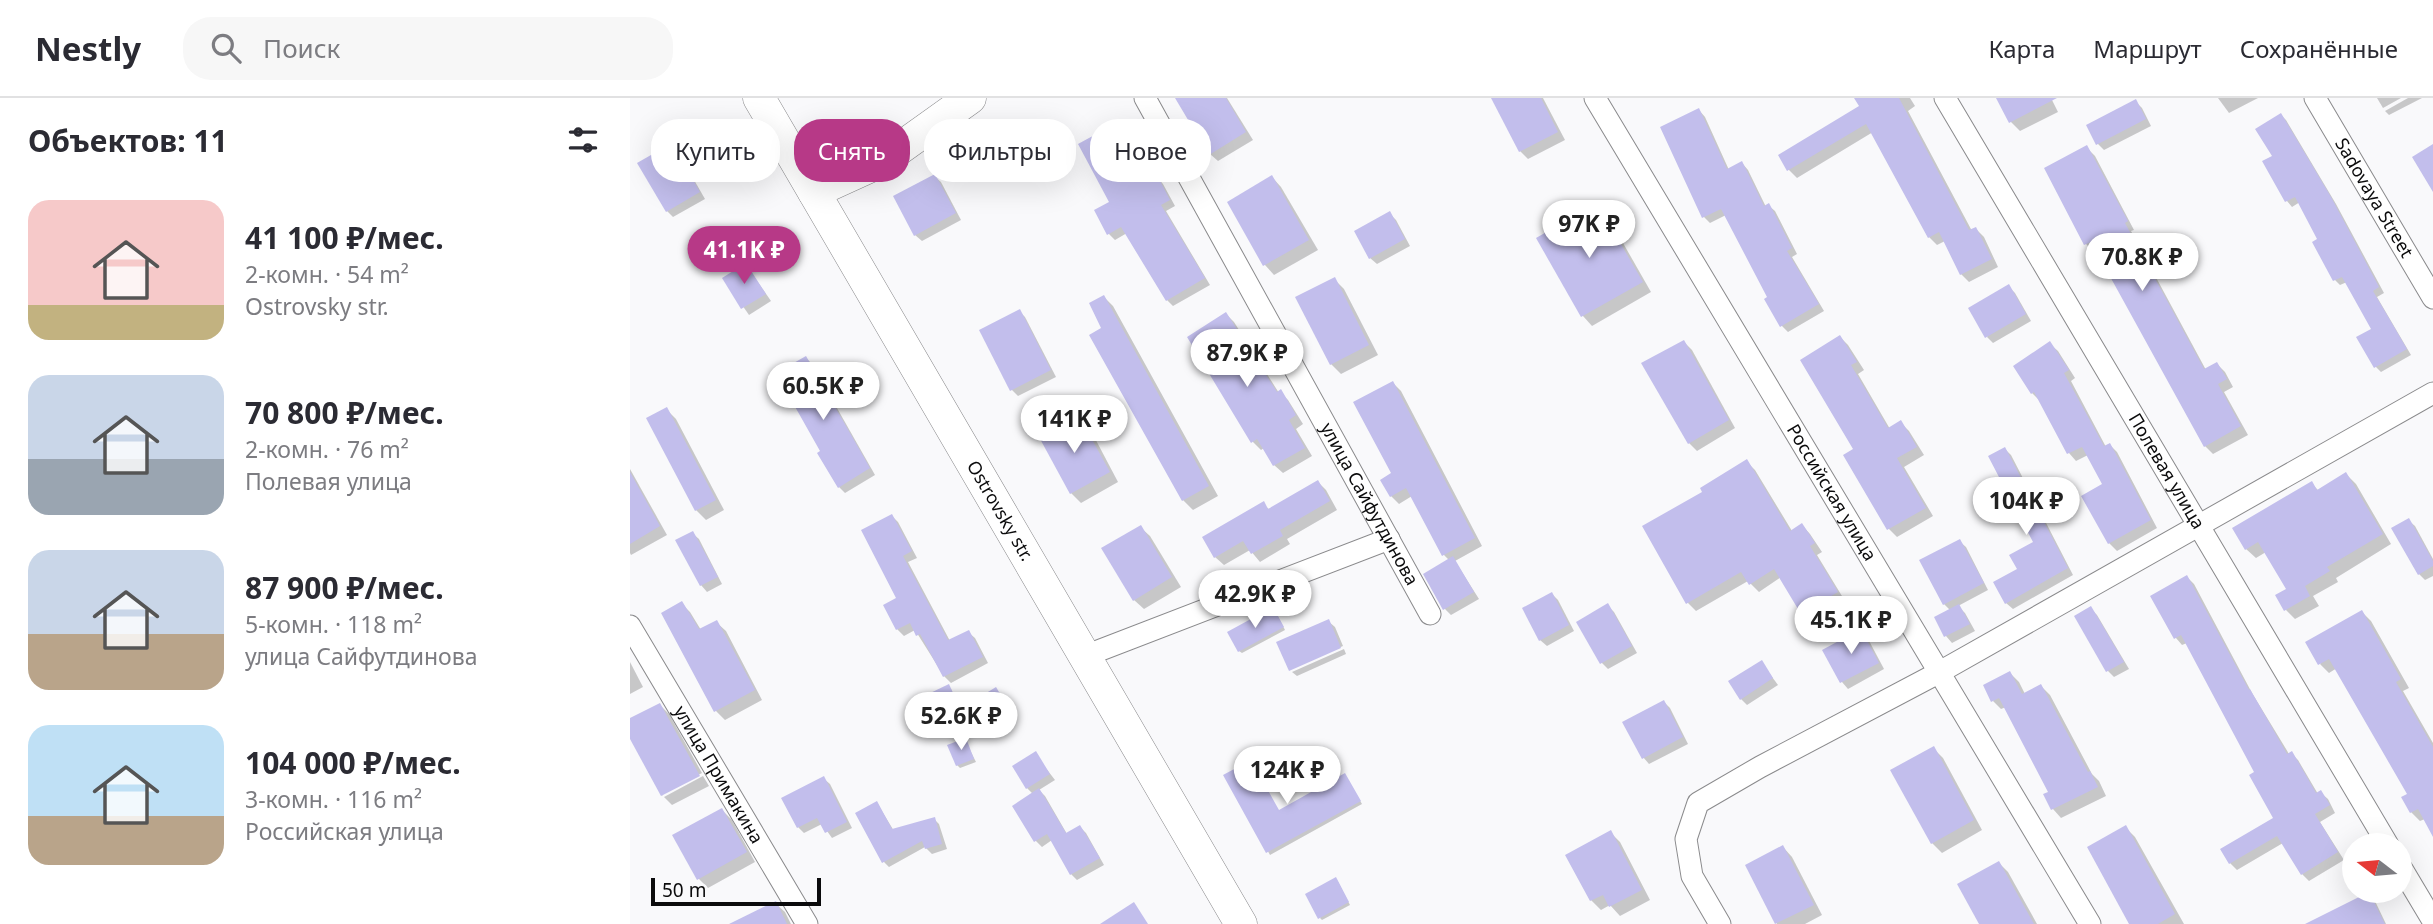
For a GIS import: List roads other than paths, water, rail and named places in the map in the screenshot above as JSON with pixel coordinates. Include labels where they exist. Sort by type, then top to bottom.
[{"type":"main road","name":"Ostrovsky str.","points":[[759,98],[1241,924]]},
{"type":"main road","points":[[814,192],[882,161],[970,98]]},
{"type":"street","name":"улица Сайфутдинова","points":[[1145,98],[1430,614]]},
{"type":"street","name":"Российская улица","points":[[1595,98],[2090,924]]},
{"type":"street","name":"Полевая улица","points":[[1945,98],[2381,833]]},
{"type":"street","name":"Sadovaya Street","points":[[2315,98],[2433,298]]},
{"type":"street","points":[[1720,924],[1692,876],[1686,839],[1698,803],[1760,767],[1938,673],[2433,393]]},
{"type":"street","points":[[1085,656],[1389,540]]},
{"type":"street","name":"улица Примакина","points":[[630,626],[807,924]]},
{"type":"street","points":[[2412,886],[2433,921]]}]
